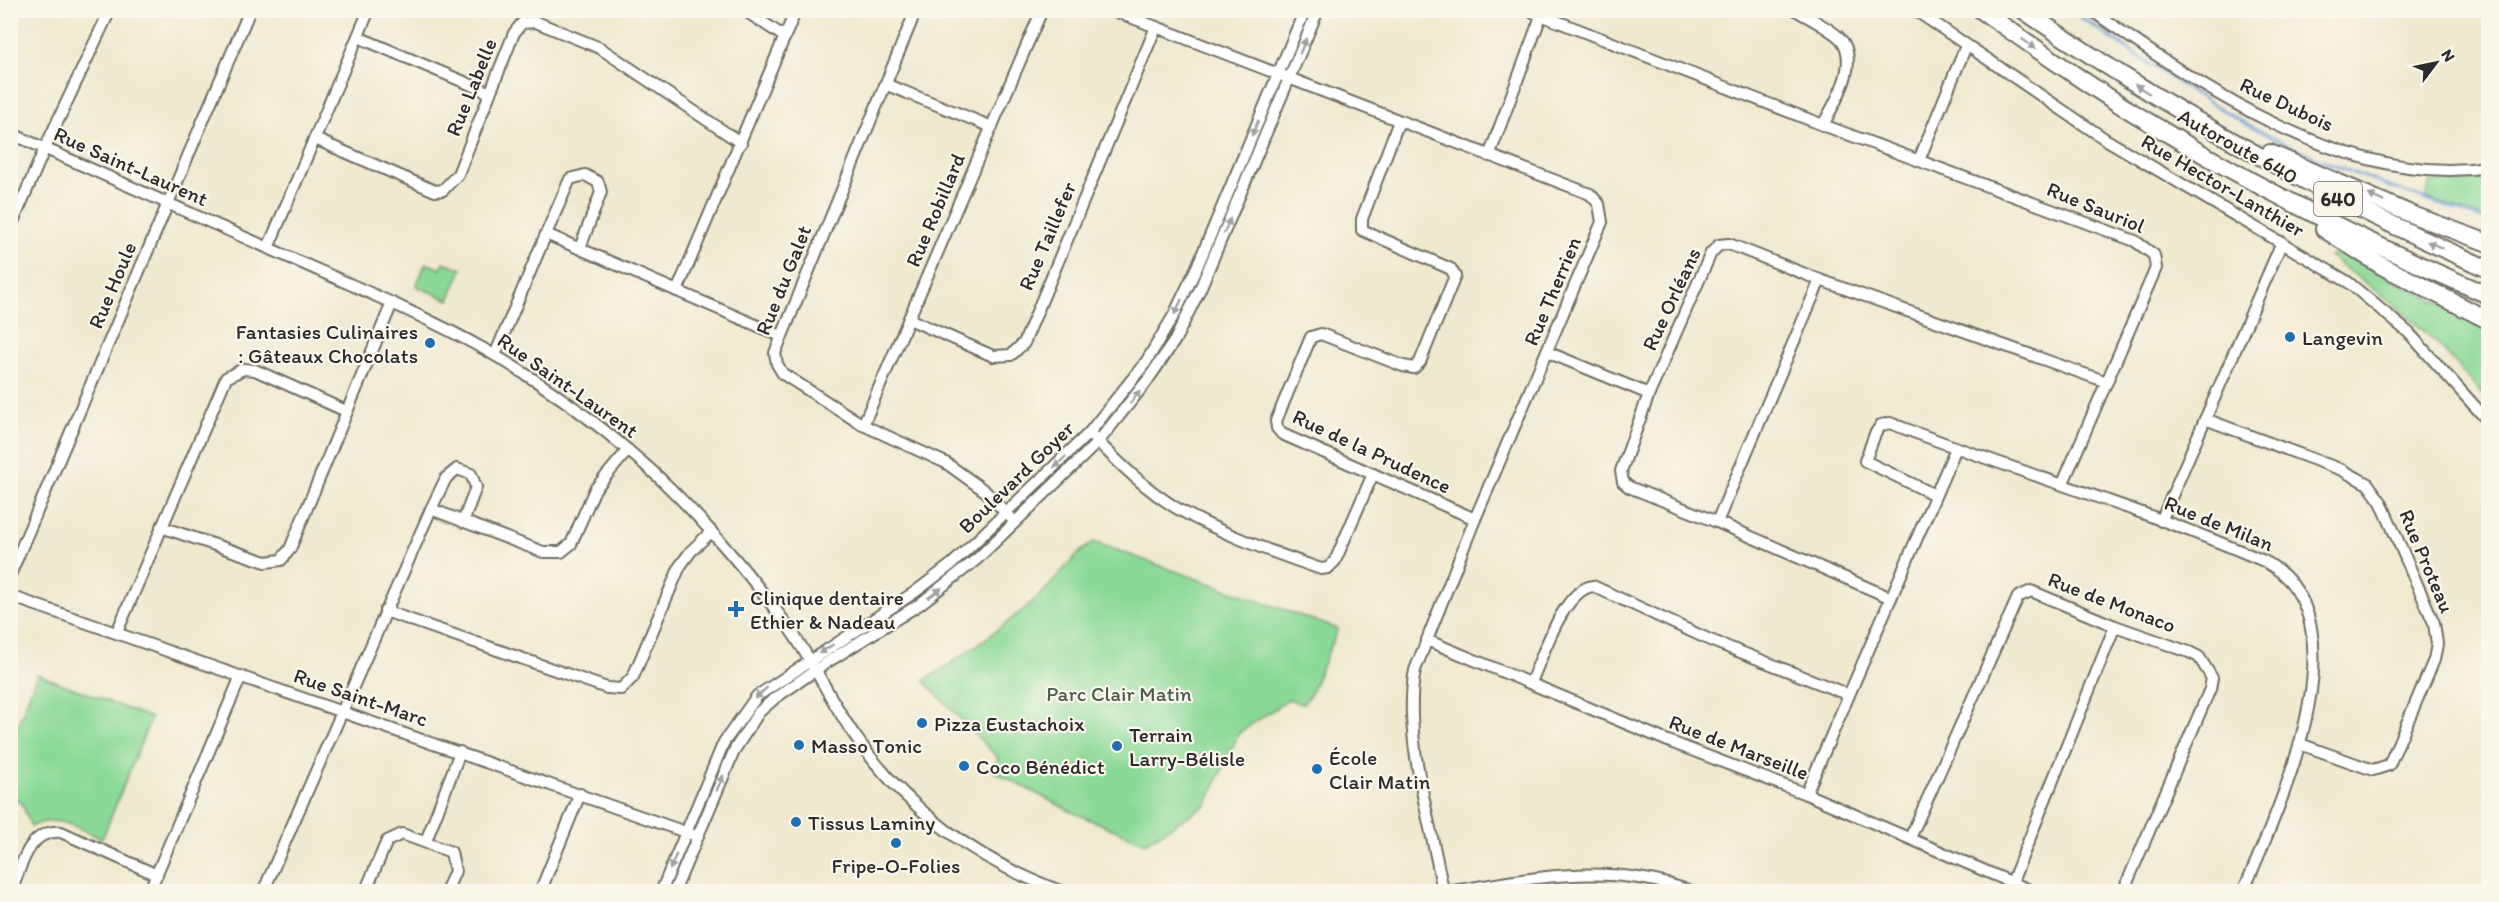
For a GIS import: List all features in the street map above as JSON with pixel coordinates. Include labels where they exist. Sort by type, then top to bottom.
[{"type":"highway","name":"Autoroute 640","points":[[1981,10],[2117,102],[2216,162],[2379,246],[2488,295]]},
{"type":"highway","name":"Autoroute 640","points":[[2023,10],[2192,119],[2317,188],[2488,269]]},
{"type":"highway","points":[[2192,119],[2413,214],[2488,243]]},
{"type":"highway","points":[[2216,162],[2382,266],[2488,320]]},
{"type":"street","points":[[10,229],[45,148],[110,10]]},
{"type":"street","name":"Rue Houle","points":[[10,575],[250,10]]},
{"type":"street","points":[[268,248],[369,10]]},
{"type":"street","points":[[744,10],[785,37]]},
{"type":"street","points":[[677,291],[796,10]]},
{"type":"street","name":"Rue du Galet","points":[[916,10],[775,353],[783,374],[863,425],[946,463],[985,491],[1015,523]]},
{"type":"street","name":"Rue Robillard","points":[[863,425],[1042,10]]},
{"type":"street","name":"Rue Therrien","points":[[1112,10],[1590,194],[1599,204],[1602,222],[1475,519],[1429,640],[1415,670],[1410,695],[1415,744],[1443,891]]},
{"type":"street","name":"Boulevard Goyer","points":[[661,891],[724,742],[745,710],[764,690],[929,582],[1007,514],[1089,433],[1146,362],[1174,315],[1305,10]]},
{"type":"street","name":"Boulevard Goyer","points":[[674,891],[746,729],[767,704],[940,589],[1015,523],[1098,442],[1142,388],[1180,330],[1206,276],[1318,10]]},
{"type":"street","name":"Rue Sauriol","points":[[1528,10],[1823,125],[2135,241],[2154,255],[2156,268],[2063,483]]},
{"type":"street","points":[[1796,10],[1842,40],[1849,61],[1838,96],[1823,125]]},
{"type":"street","name":"Rue Hector-Lanthier","points":[[1915,10],[2104,139],[2338,276],[2383,310],[2425,349],[2488,421]]},
{"type":"street","name":"Rue Dubois","points":[[2091,10],[2150,51],[2220,94],[2328,146],[2368,160],[2415,169],[2458,171],[2488,167]]},
{"type":"street","points":[[1489,156],[1541,16]]},
{"type":"street","name":"Rue Labelle","points":[[315,139],[435,192],[443,190],[458,174],[488,92],[514,33],[522,24],[536,22],[600,48],[741,143]]},
{"type":"street","name":"Rue Taillefer","points":[[909,319],[993,356],[1011,355],[1023,343],[1156,27]]},
{"type":"street","points":[[358,37],[488,92]]},
{"type":"street","points":[[1919,160],[1966,46]]},
{"type":"street","points":[[885,84],[992,127]]},
{"type":"street","name":"Rue de la Prudence","points":[[1399,121],[1362,219],[1362,230],[1450,269],[1455,276],[1420,362],[1414,368],[1403,366],[1322,334],[1311,337],[1276,422],[1277,428],[1282,434],[1475,519]]},
{"type":"street","name":"Rue Saint-Laurent","points":[[10,133],[392,303],[495,356],[574,407],[628,450],[665,484],[710,532],[779,614],[863,747],[923,812],[987,857],[1015,872],[1063,891]]},
{"type":"street","points":[[495,356],[570,179],[585,175],[598,182],[601,192],[580,248]]},
{"type":"street","points":[[546,234],[781,336]]},
{"type":"street","points":[[2161,521],[2282,242]]},
{"type":"street","name":"Rue Orléans","points":[[1891,598],[1717,522],[1629,488],[1623,482],[1621,471],[1649,394],[1711,253],[1719,245],[1729,244],[1820,280],[2107,382]]},
{"type":"street","points":[[1717,522],[1820,280]]},
{"type":"street","points":[[161,526],[266,562],[281,560],[290,549],[392,303]]},
{"type":"street","points":[[1547,352],[1649,394]]},
{"type":"street","points":[[117,632],[226,378],[243,369],[255,370],[346,411]]},
{"type":"street","name":"Rue Proteau","points":[[2205,419],[2342,470],[2368,484],[2381,502],[2435,628],[2434,660],[2387,767],[2373,770],[2300,744]]},
{"type":"street","name":"Rue de Milan","points":[[1935,495],[1865,461],[1875,434],[1881,425],[1890,423],[1956,448],[2063,483],[2264,561],[2282,572],[2296,589],[2308,619],[2313,659],[2310,695],[2300,744],[2286,787],[2243,891]]},
{"type":"street","points":[[1089,433],[1143,483],[1177,508],[1252,544],[1321,569],[1328,568],[1335,561],[1373,474]]},
{"type":"street","points":[[1806,794],[1956,448]]},
{"type":"street","points":[[431,509],[543,552],[561,552],[571,543],[600,481],[628,450]]},
{"type":"street","points":[[263,891],[431,509],[448,474],[458,469],[467,471],[474,477],[476,487],[463,522]]},
{"type":"street","points":[[386,611],[607,688],[621,689],[633,677],[680,566],[687,555],[710,532]]},
{"type":"street","points":[[1531,682],[1568,601],[1582,588],[1593,586],[1710,640],[1849,695]]},
{"type":"street","name":"Rue de Monaco","points":[[1910,838],[2018,597],[2031,591],[2115,626],[2189,652],[2199,657],[2211,678],[2210,689],[2168,791],[2123,891]]},
{"type":"street","name":"Rue Saint-Marc","points":[[10,596],[341,710],[697,837]]},
{"type":"street","points":[[2012,882],[2115,626]]},
{"type":"street","name":"Rue de Marseille","points":[[1429,640],[1668,741],[1806,794],[2034,891]]},
{"type":"street","points":[[149,891],[242,676]]},
{"type":"street","points":[[426,841],[460,752]]},
{"type":"street","points":[[540,891],[580,794]]},
{"type":"street","points":[[11,891],[32,841],[44,833],[53,831],[61,832],[157,875]]},
{"type":"street","points":[[365,891],[387,841],[402,834],[451,852],[455,871],[446,891]]},
{"type":"street","points":[[1448,891],[1524,879],[1576,874],[1625,876],[1692,891]]},
{"type":"green space","points":[[2488,176],[2488,220],[2426,198],[2430,182],[2462,182]]},
{"type":"green space","points":[[2338,252],[2488,327],[2488,400],[2435,341],[2391,302],[2329,256]]},
{"type":"green space","points":[[444,262],[462,269],[449,300],[416,286],[426,263],[441,269]]},
{"type":"green space","name":"Parc Clair Matin","points":[[1094,542],[1338,629],[1309,697],[1302,704],[1289,699],[1239,733],[1206,805],[1145,843],[1072,812],[993,771],[998,758],[924,681],[983,641],[1025,608],[1072,560]]},
{"type":"green space","points":[[37,674],[151,718],[102,839],[59,822],[50,821],[31,827],[22,803],[11,798],[11,744]]},
{"type":"waterway","points":[[2071,10],[2190,90],[2261,132],[2357,174],[2488,221]]},
{"type":"place","name":"Langevin","points":[[2290,337]]},
{"type":"place","name":"Fantasies Culinaires : Gâteaux Chocolats","points":[[430,343]]},
{"type":"place","name":"Clinique dentaire Ethier & Nadeau","points":[[736,609]]},
{"type":"place","name":"Pizza Eustachoix","points":[[922,723]]},
{"type":"place","name":"Masso Tonic","points":[[799,745]]},
{"type":"place","name":"Terrain Larry-Bélisle","points":[[1117,746]]},
{"type":"place","name":"Coco Bénédict","points":[[964,766]]},
{"type":"place","name":"École Clair Matin","points":[[1317,769]]},
{"type":"place","name":"Tissus Laminy","points":[[796,822]]},
{"type":"place","name":"Fripe-O-Folies","points":[[896,843]]}]
